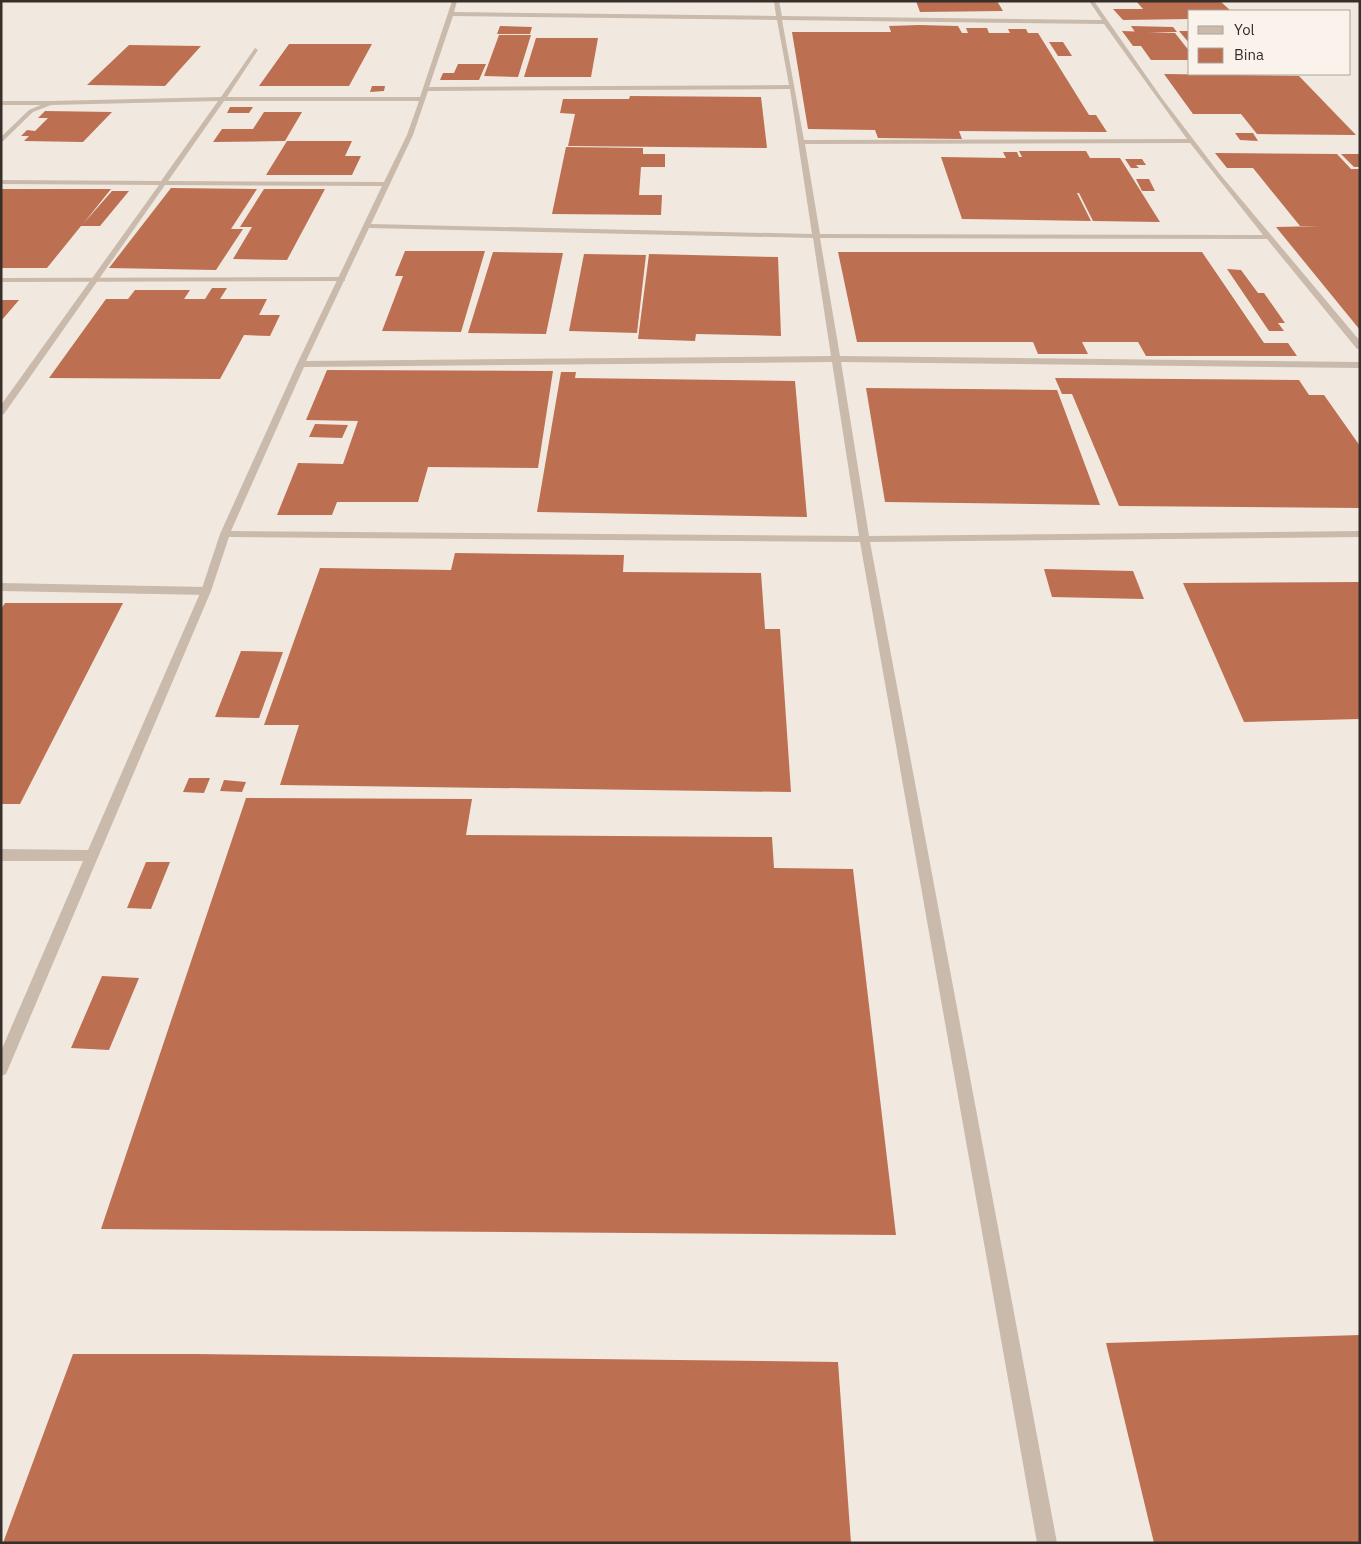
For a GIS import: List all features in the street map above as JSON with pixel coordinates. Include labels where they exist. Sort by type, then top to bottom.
[{"type":"street","points":[[1,1069],[206,591],[225,534],[301,364],[410,135],[455,1]]},
{"type":"street","points":[[776,1],[802,142],[864,539],[1047,1543]]},
{"type":"street","points":[[1091,1],[1191,141],[1360,348]]},
{"type":"street","points":[[451,14],[1106,22]]},
{"type":"street","points":[[1,412],[196,139],[255,50]]},
{"type":"street","points":[[1,103],[793,88]]},
{"type":"street","points":[[1,141],[31,111],[50,103]]},
{"type":"street","points":[[802,142],[1191,141]]},
{"type":"street","points":[[1,182],[387,184]]},
{"type":"street","points":[[367,226],[817,236],[1268,237]]},
{"type":"street","points":[[1,280],[94,281],[342,278]]},
{"type":"street","points":[[301,364],[836,360],[1360,365]]},
{"type":"street","points":[[1,397],[13,396]]},
{"type":"street","points":[[225,534],[864,539],[1360,534]]},
{"type":"street","points":[[1,587],[206,591]]},
{"type":"street","points":[[1,855],[92,856]]},
{"type":"building","points":[[916,1],[997,1],[1003,11],[920,12]]},
{"type":"building","points":[[1136,1],[1220,1],[1230,10],[1188,10],[1188,19],[1123,20],[1113,9],[1143,9]]},
{"type":"building","points":[[500,26],[532,27],[530,34],[497,34]]},
{"type":"building","points":[[889,26],[958,26],[962,33],[968,33],[966,28],[987,28],[989,33],[1010,33],[1008,29],[1026,29],[1028,33],[1038,33],[1089,115],[1096,115],[1107,132],[959,131],[962,139],[878,138],[875,130],[808,129],[792,32],[891,32]]},
{"type":"building","points":[[1131,26],[1173,27],[1177,32],[1135,32]]},
{"type":"building","points":[[1122,31],[1175,33],[1188,49],[1188,60],[1151,60],[1141,46],[1133,46]]},
{"type":"building","points":[[1179,31],[1188,31],[1188,42]]},
{"type":"building","points":[[499,35],[531,35],[518,77],[484,76]]},
{"type":"building","points":[[536,38],[598,38],[591,77],[524,77]]},
{"type":"building","points":[[1049,42],[1063,42],[1072,56],[1058,56]]},
{"type":"building","points":[[289,44],[372,44],[349,86],[259,86]]},
{"type":"building","points":[[129,45],[201,46],[165,86],[87,85]]},
{"type":"building","points":[[458,64],[486,64],[479,80],[440,80],[443,73],[454,73]]},
{"type":"building","points":[[1164,74],[1299,76],[1356,135],[1257,134],[1241,114],[1193,114]]},
{"type":"building","points":[[372,86],[385,86],[384,91],[370,92]]},
{"type":"building","points":[[630,96],[761,97],[767,148],[568,146],[575,114],[560,113],[563,99],[629,99]]},
{"type":"building","points":[[230,107],[253,107],[249,113],[227,113]]},
{"type":"building","points":[[45,111],[112,112],[83,142],[24,141],[29,136],[21,136],[27,130],[35,131],[48,118],[38,118]]},
{"type":"building","points":[[264,112],[302,112],[285,141],[213,142],[222,129],[253,129]]},
{"type":"building","points":[[1235,133],[1253,133],[1258,141],[1240,140]]},
{"type":"building","points":[[287,141],[352,141],[345,156],[361,156],[352,175],[266,175]]},
{"type":"building","points":[[566,147],[643,148],[643,154],[665,154],[665,167],[641,167],[639,195],[662,195],[661,215],[552,214]]},
{"type":"building","points":[[1019,151],[1086,151],[1090,158],[1120,158],[1160,222],[1093,221],[1079,193],[1077,193],[1091,221],[962,219],[941,157],[1006,158],[1003,152],[1017,152],[1019,157],[1022,157]]},
{"type":"building","points":[[1215,153],[1337,154],[1351,169],[1360,169],[1360,330],[1276,227],[1321,226],[1300,226],[1253,168],[1227,168]]},
{"type":"building","points":[[1341,154],[1360,154],[1360,167],[1354,167]]},
{"type":"building","points":[[1125,159],[1142,159],[1146,165],[1136,165],[1139,168],[1131,168]]},
{"type":"building","points":[[1136,179],[1149,179],[1155,191],[1142,191]]},
{"type":"building","points":[[171,188],[257,189],[231,229],[243,229],[216,270],[109,268]]},
{"type":"building","points":[[1,189],[111,189],[83,224],[112,191],[129,191],[100,226],[81,226],[47,268],[1,268]]},
{"type":"building","points":[[264,189],[325,189],[287,260],[233,259],[252,227],[240,227]]},
{"type":"building","points":[[405,251],[485,251],[461,332],[382,331],[403,276],[395,276]]},
{"type":"building","points":[[493,252],[563,253],[546,334],[468,333]]},
{"type":"building","points":[[838,252],[1202,252],[1264,343],[1288,343],[1297,356],[1146,356],[1138,342],[1082,342],[1088,354],[1038,354],[1033,342],[857,342]]},
{"type":"building","points":[[584,254],[646,255],[637,333],[569,331]]},
{"type":"building","points":[[649,254],[778,257],[781,336],[696,334],[695,341],[638,339]]},
{"type":"building","points":[[1227,269],[1241,270],[1258,293],[1264,293],[1285,323],[1278,323],[1284,331],[1269,331]]},
{"type":"building","points":[[212,288],[227,288],[220,299],[267,299],[259,315],[280,315],[270,336],[244,335],[220,379],[49,378],[106,299],[128,299],[135,290],[190,290],[184,299],[205,299]]},
{"type":"building","points":[[1,300],[19,300],[1,321]]},
{"type":"building","points":[[327,370],[553,371],[538,468],[428,467],[418,502],[337,502],[332,515],[277,515],[298,463],[343,464],[358,421],[306,420]]},
{"type":"building","points":[[561,372],[576,372],[575,378],[795,381],[807,517],[537,512]]},
{"type":"building","points":[[1055,378],[1299,380],[1309,395],[1324,395],[1360,446],[1360,508],[1119,506],[1072,394],[1062,394]]},
{"type":"building","points":[[866,388],[1057,390],[1100,505],[885,502]]},
{"type":"building","points":[[315,424],[348,425],[342,438],[309,437]]},
{"type":"building","points":[[455,553],[624,555],[623,572],[761,573],[765,629],[780,629],[791,792],[280,785],[299,725],[264,725],[320,568],[451,570]]},
{"type":"building","points":[[1044,569],[1133,571],[1144,599],[1052,597]]},
{"type":"building","points":[[1360,582],[1360,719],[1244,722],[1183,583]]},
{"type":"building","points":[[5,603],[123,603],[20,804],[1,804],[1,609]]},
{"type":"building","points":[[241,651],[283,652],[259,718],[215,717]]},
{"type":"building","points":[[189,778],[210,778],[204,793],[183,792]]},
{"type":"building","points":[[224,780],[246,782],[242,792],[220,791]]},
{"type":"building","points":[[246,798],[472,799],[466,835],[772,837],[774,868],[853,869],[896,1235],[101,1229]]},
{"type":"building","points":[[146,862],[170,862],[151,909],[127,908]]},
{"type":"building","points":[[102,976],[139,978],[109,1050],[71,1048]]},
{"type":"building","points":[[1360,1335],[1360,1543],[1154,1543],[1106,1343]]},
{"type":"building","points":[[73,1354],[838,1362],[851,1543],[3,1543]]}]
